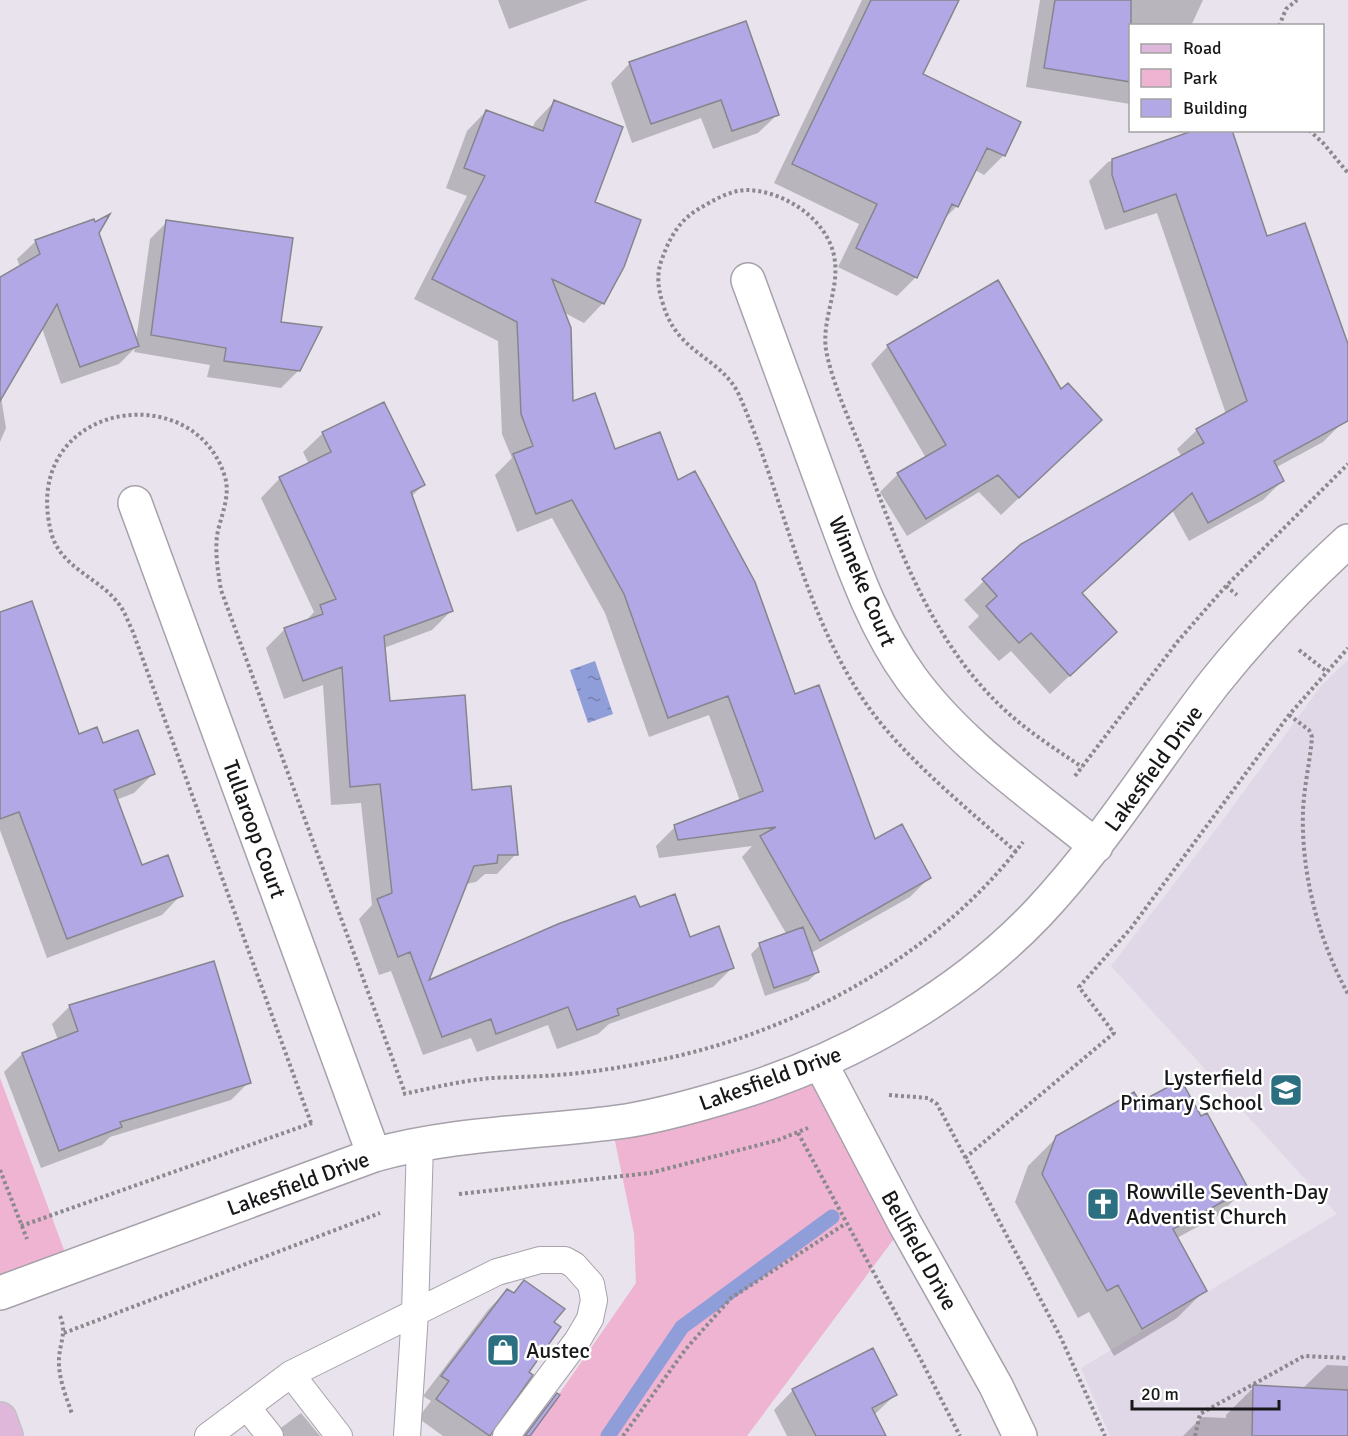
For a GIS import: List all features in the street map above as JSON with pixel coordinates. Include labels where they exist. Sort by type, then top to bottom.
[{"type":"street","name":"Winneke Court","points":[[748,280],[849,557],[890,647],[926,697],[972,745],[1096,846]]},
{"type":"street","name":"Tullaroop Court","points":[[135,503],[374,1155]]},
{"type":"street","name":"Lakesfield Drive","points":[[0,1293],[374,1155],[420,1143],[628,1120],[676,1111],[821,1064],[943,994],[1010,941],[1036,915],[1096,846],[1216,681],[1268,622],[1348,541]]},
{"type":"street","name":"Bellfield Drive","points":[[821,1064],[905,1224],[996,1386],[1020,1436]]},
{"type":"lane","points":[[407,1436],[416,1313],[420,1143]]},
{"type":"lane","points":[[208,1436],[291,1374],[497,1272],[540,1260],[565,1260],[587,1277],[594,1300],[590,1319],[577,1341],[506,1436]]},
{"type":"lane","points":[[291,1374],[339,1436]]},
{"type":"lane","points":[[247,1407],[270,1436]]},
{"type":"path","points":[[1280,24],[1286,9],[1297,0]]},
{"type":"path","points":[[1311,132],[1348,174]]},
{"type":"path","points":[[1071,782],[1128,704],[1219,594],[1348,464]]},
{"type":"path","points":[[1291,644],[1326,671]]},
{"type":"path","points":[[964,1158],[1114,1033],[1079,987],[1131,928],[1170,878],[1289,715],[1348,648]]},
{"type":"path","points":[[1289,715],[1309,730],[1312,737],[1303,812],[1305,864],[1326,947],[1348,994]]},
{"type":"path","points":[[398,1095],[492,1078],[544,1076],[664,1059],[720,1045],[775,1023],[839,995],[887,966],[930,935],[966,907],[995,879],[1024,842]]},
{"type":"path","points":[[889,1095],[928,1098],[936,1104],[1061,1338],[1105,1436]]},
{"type":"path","points":[[21,1226],[319,1120]]},
{"type":"path","points":[[459,1194],[650,1173],[798,1133],[810,1127]]},
{"type":"path","points":[[798,1133],[845,1224],[915,1348],[960,1436]]},
{"type":"path","points":[[0,1170],[28,1242]]},
{"type":"path","points":[[64,1333],[382,1212]]},
{"type":"path","points":[[623,1436],[685,1350],[731,1298],[845,1224]]},
{"type":"path","points":[[57,1311],[64,1333],[59,1358],[60,1377],[72,1414]]},
{"type":"path","points":[[1194,1436],[1200,1414],[1304,1356],[1348,1358]]},
{"type":"shaded area","name":"Lysterfield Primary School","points":[[1348,660],[1348,1436],[1110,1436],[1081,1368],[1337,1214],[1111,966],[1220,824],[1321,686]]},
{"type":"green space","points":[[821,1064],[905,1224],[747,1436],[530,1436],[636,1283],[634,1233],[611,1122]]},
{"type":"green space","points":[[0,1078],[70,1266],[0,1292]]},
{"type":"water","points":[[595,661],[613,714],[588,723],[570,670]]},
{"type":"building","points":[[871,0],[959,0],[923,74],[1021,122],[1005,156],[987,148],[958,207],[952,204],[917,278],[856,248],[877,204],[792,164]]},
{"type":"building","points":[[1055,0],[1131,0],[1129,82],[1044,68]]},
{"type":"building","points":[[746,21],[779,115],[732,131],[721,100],[651,124],[629,62]]},
{"type":"building","points":[[554,100],[623,127],[595,202],[641,220],[624,267],[604,304],[552,279],[571,328],[573,401],[595,393],[615,449],[660,432],[678,480],[695,471],[755,582],[795,694],[819,685],[875,839],[902,824],[931,878],[820,941],[760,836],[776,827],[678,840],[674,825],[763,791],[728,696],[668,718],[624,594],[572,500],[536,514],[513,454],[533,446],[521,414],[517,322],[432,279],[485,176],[464,168],[486,110],[543,131]]},
{"type":"building","points":[[1189,132],[1233,132],[1267,236],[1305,223],[1348,344],[1348,421],[1274,461],[1284,481],[1208,523],[1192,493],[1082,593],[1117,632],[1070,676],[1031,633],[1019,643],[986,606],[997,596],[982,579],[1021,544],[1204,443],[1196,429],[1247,401],[1176,194],[1124,212],[1112,175],[1112,159]]},
{"type":"building","points":[[110,214],[99,233],[139,346],[80,367],[57,304],[0,401],[0,277],[40,254],[35,240],[94,219],[95,222]]},
{"type":"building","points":[[166,220],[293,238],[281,322],[322,327],[300,371],[224,361],[226,348],[151,335]]},
{"type":"building","points":[[998,280],[1061,389],[1068,383],[1102,420],[1019,498],[998,475],[926,519],[897,473],[946,445],[887,345]]},
{"type":"building","points":[[384,402],[425,485],[411,492],[453,611],[384,636],[390,701],[465,695],[472,790],[511,786],[518,855],[498,855],[497,863],[474,866],[429,980],[558,924],[635,896],[640,907],[675,894],[690,937],[719,926],[734,968],[617,1009],[619,1015],[577,1030],[568,1007],[496,1034],[491,1019],[442,1037],[410,952],[398,957],[377,899],[392,893],[380,784],[350,787],[342,667],[303,681],[284,628],[323,614],[320,605],[336,599],[279,477],[331,452],[322,432]]},
{"type":"building","points":[[32,601],[79,734],[97,727],[103,743],[138,730],[155,774],[114,790],[142,865],[168,855],[183,896],[67,939],[19,812],[0,819],[0,612]]},
{"type":"building","points":[[803,927],[819,972],[774,988],[759,943]]},
{"type":"building","points":[[214,961],[251,1083],[120,1122],[122,1127],[59,1151],[22,1053],[78,1031],[69,1005]]},
{"type":"building","name":"Rowville Seventh-Day Adventist Church","points":[[1181,1080],[1201,1116],[1207,1113],[1248,1188],[1173,1229],[1207,1291],[1142,1329],[1118,1285],[1107,1291],[1042,1174],[1056,1136],[1134,1092],[1140,1102]]},
{"type":"building","name":"Austec","points":[[524,1280],[565,1309],[554,1322],[561,1327],[529,1372],[533,1375],[490,1436],[436,1399],[449,1381],[441,1376],[507,1289],[514,1293]]},
{"type":"building","points":[[873,1348],[897,1395],[872,1408],[886,1436],[816,1436],[792,1389]]},
{"type":"building","points":[[1253,1385],[1348,1390],[1348,1436],[1252,1436]]},
{"type":"building","points":[[557,1393],[560,1395],[530,1436],[525,1436]]},
{"type":"waterway","points":[[608,1436],[682,1327],[832,1217]]},
{"type":"place","name":"Lysterfield Primary School","points":[[1286,1090]]},
{"type":"place","name":"Rowville Seventh-Day Adventist Church","points":[[1103,1204]]},
{"type":"place","name":"Austec","points":[[503,1350]]}]
